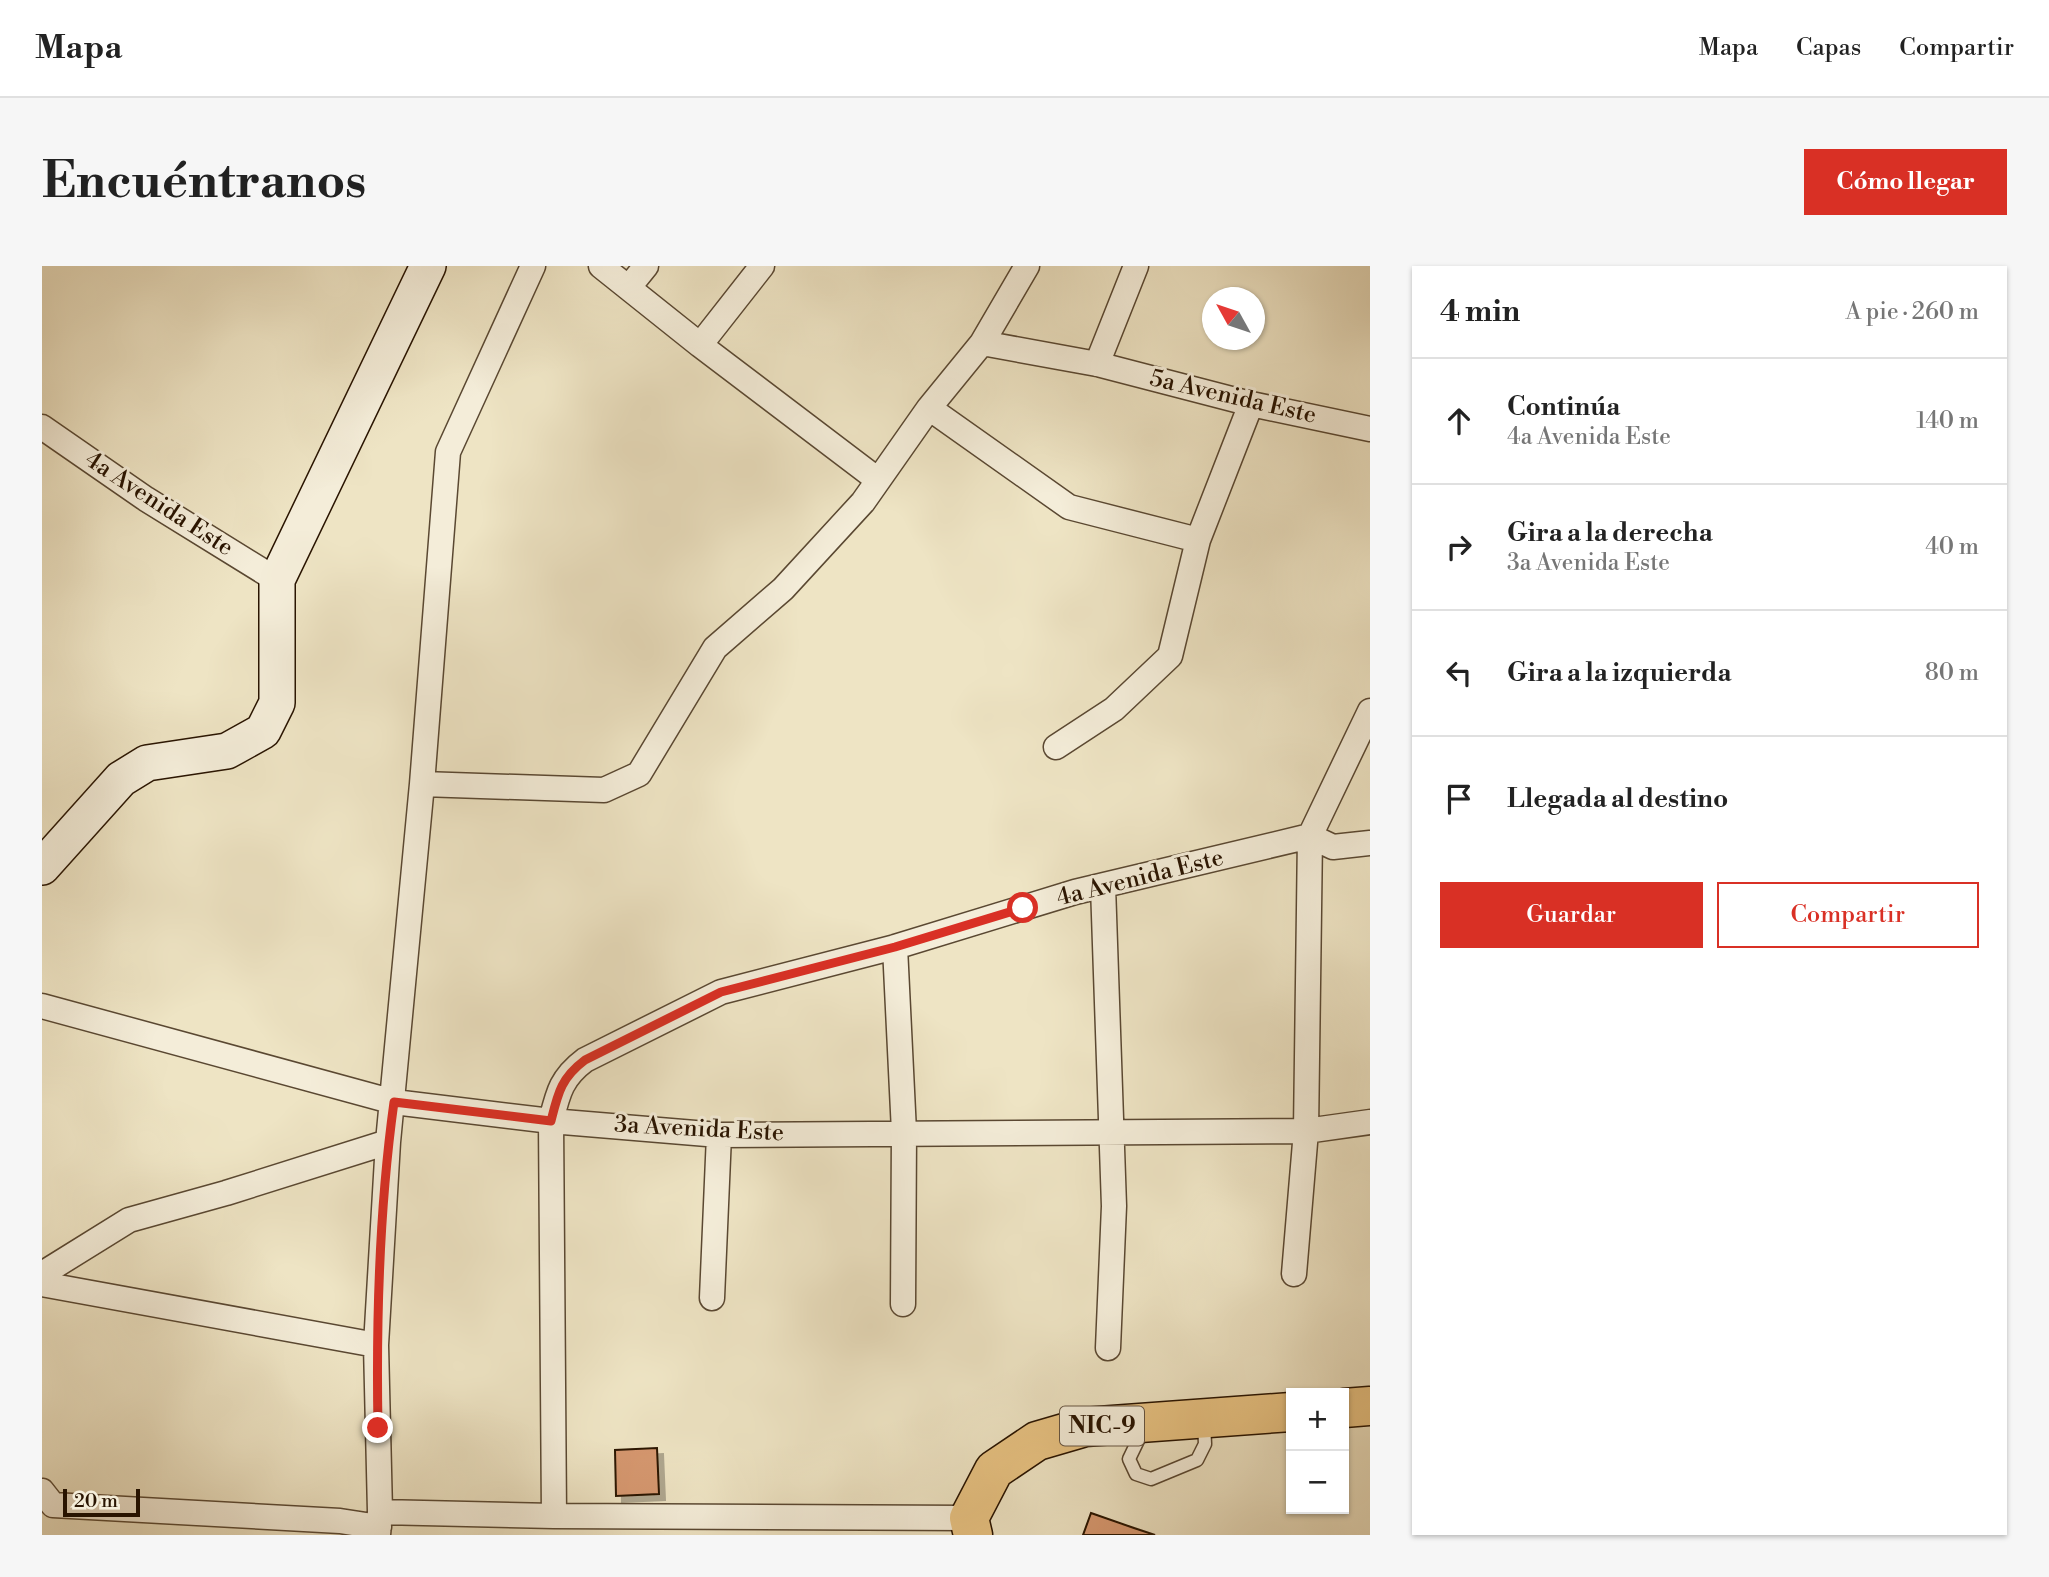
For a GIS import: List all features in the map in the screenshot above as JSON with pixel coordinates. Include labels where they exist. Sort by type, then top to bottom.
[{"type":"main road","points":[[42,867],[121,779],[147,763],[227,751],[263,731],[277,703],[277,580],[428,266]]},
{"type":"main road","points":[[1349,1408],[1370,1406]]},
{"type":"main road","name":"NIC-9","points":[[971,1526],[994,1470],[1037,1441],[1085,1427],[1286,1412]]},
{"type":"street","points":[[379,1525],[376,1345],[388,1142],[394,1102],[422,783],[448,452],[533,266]]},
{"type":"street","points":[[601,266],[878,480]]},
{"type":"street","points":[[629,287],[646,266]]},
{"type":"street","points":[[700,345],[762,266]]},
{"type":"street","points":[[422,783],[604,790],[639,774],[715,648],[783,589],[863,502],[929,408],[982,343],[1027,266]]},
{"type":"street","points":[[1097,364],[1136,266]]},
{"type":"street","name":"5a Avenida Este","points":[[982,343],[1097,364],[1251,404],[1370,429]]},
{"type":"street","points":[[1056,747],[1114,709],[1170,656],[1198,540],[1251,404]]},
{"type":"street","points":[[929,408],[1069,507],[1198,540]]},
{"type":"street","name":"4a Avenida Este","points":[[42,427],[146,499],[277,580]]},
{"type":"street","points":[[1294,1274],[1306,1131],[1310,836],[1370,711]]},
{"type":"street","name":"4a Avenida Este","points":[[554,1516],[551,1121],[559,1089],[570,1072],[585,1060],[721,992],[895,947],[1075,892],[1310,836]]},
{"type":"street","points":[[1310,836],[1333,847],[1370,843]]},
{"type":"street","points":[[1103,886],[1114,1206],[1108,1348]]},
{"type":"street","points":[[895,947],[904,1132],[903,1304]]},
{"type":"street","name":"3a Avenida Este","points":[[42,1006],[394,1102],[551,1121],[719,1135],[1306,1131],[1370,1122]]},
{"type":"street","points":[[712,1298],[719,1135]]},
{"type":"street","points":[[42,1275],[129,1220],[226,1193],[388,1142]]},
{"type":"street","points":[[42,1284],[376,1345]]},
{"type":"street","points":[[42,1491],[54,1505],[379,1525],[554,1516],[971,1526]]},
{"type":"lane","points":[[1146,1423],[1129,1459],[1136,1474],[1151,1479],[1197,1460],[1205,1444],[1204,1419]]},
{"type":"building","points":[[657,1448],[659,1494],[616,1496],[615,1450]]},
{"type":"building","points":[[1091,1513],[1134,1528],[1155,1535],[1083,1535]]},
{"type":"route","points":[[378,1428],[376,1345],[388,1142],[394,1102],[551,1121],[559,1089],[570,1072],[585,1060],[721,992],[895,947],[1023,908]]}]
